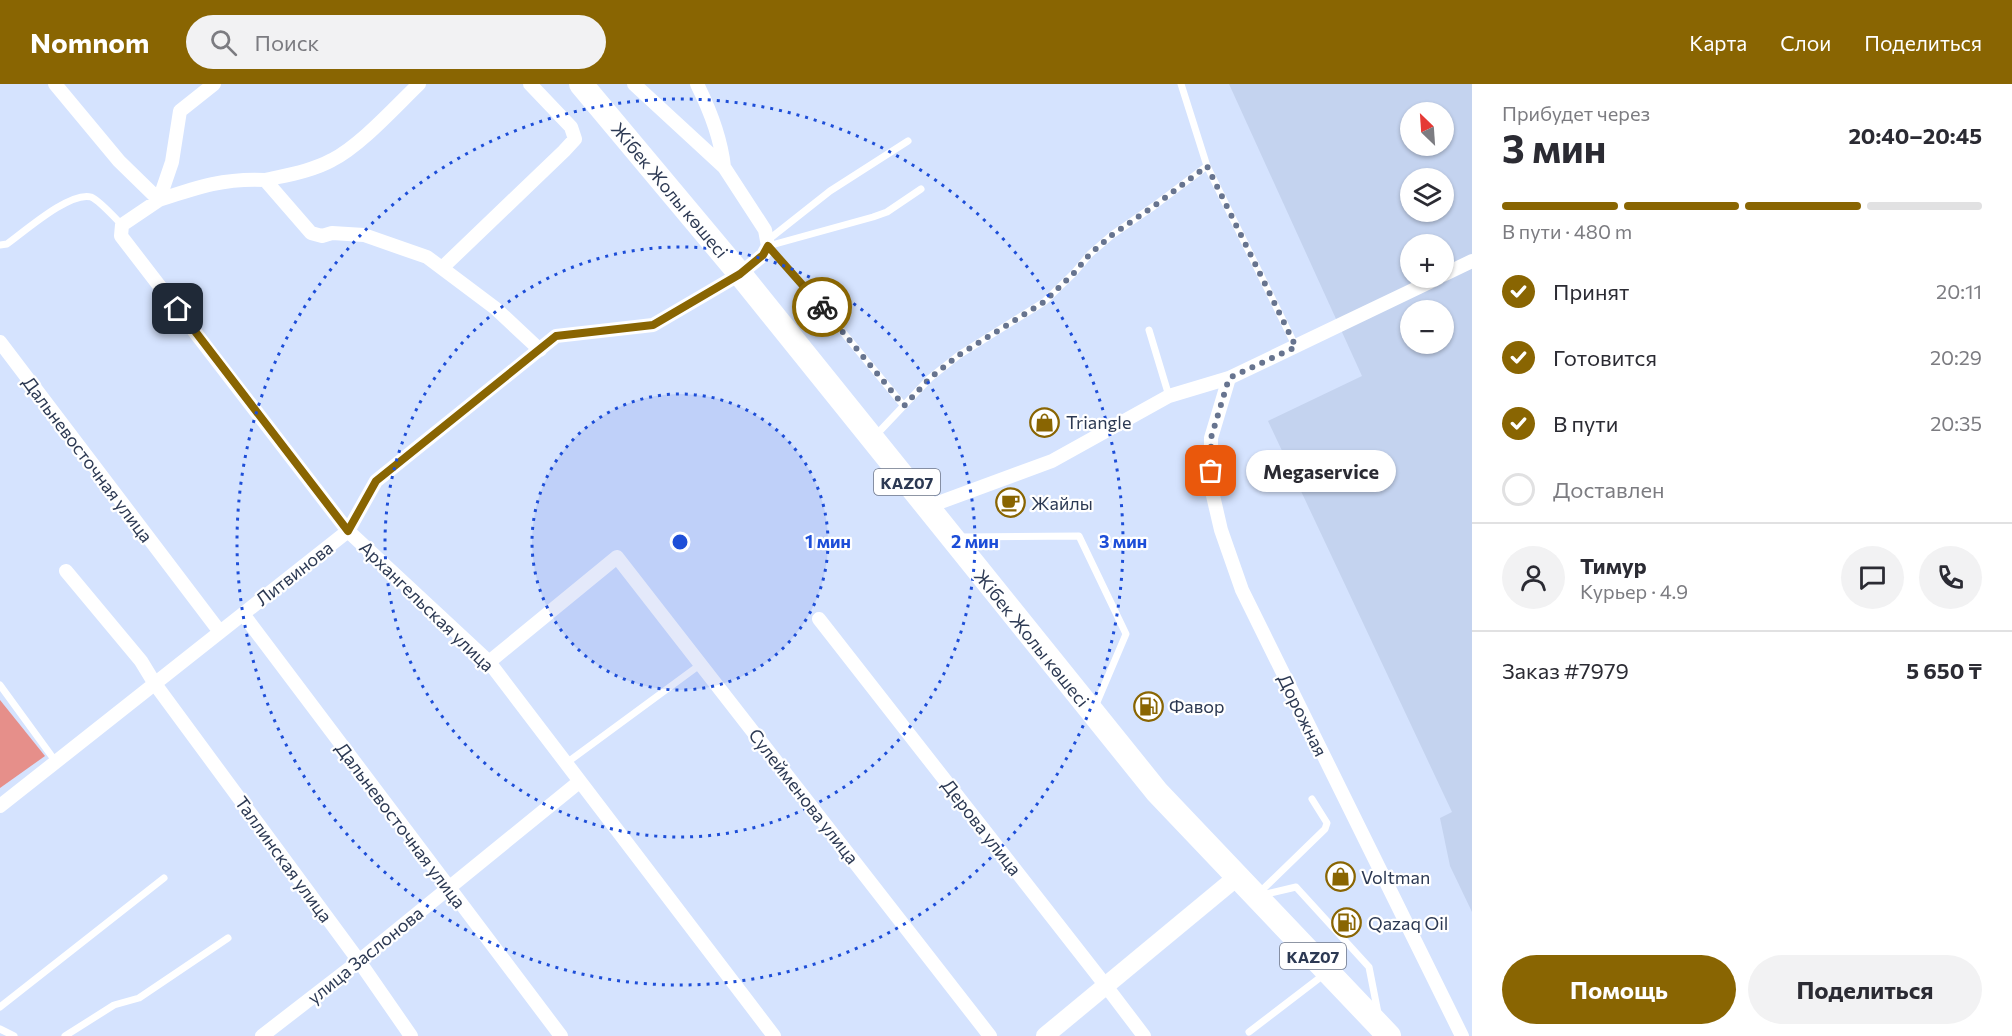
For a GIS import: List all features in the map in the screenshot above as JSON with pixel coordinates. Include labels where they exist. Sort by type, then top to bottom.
[{"type":"highway","name":"Жібек Жолы көшесі","points":[[581,84],[740,274],[1157,792],[1385,1032]]},
{"type":"main road","points":[[1045,1036],[1237,877]]},
{"type":"street","points":[[55,84],[119,161],[159,200]]},
{"type":"street","points":[[159,200],[172,162],[180,111],[213,84]]},
{"type":"street","points":[[121,230],[159,200],[206,184],[239,179],[265,180],[331,161],[349,149],[419,84]]},
{"type":"street","points":[[442,268],[575,139],[571,127],[530,84]]},
{"type":"street","points":[[634,84],[724,167],[765,230],[768,243]]},
{"type":"street","points":[[697,84],[706,101],[722,146],[724,167]]},
{"type":"street","points":[[265,180],[311,233],[322,236],[332,233],[363,235],[427,257],[495,308],[540,350]]},
{"type":"street","name":"Архангельская улица","points":[[121,230],[348,531],[489,662],[774,1036]]},
{"type":"street","name":"Литвинова","points":[[0,806],[348,531],[376,481],[556,336],[653,325],[740,274],[763,255],[768,243]]},
{"type":"street","points":[[1454,270],[1472,261]]},
{"type":"street","points":[[927,507],[1052,461],[1169,396],[1229,378],[1417,288]]},
{"type":"street","name":"Дальневосточная улица","points":[[0,342],[220,632]]},
{"type":"street","name":"Дорожная","points":[[1229,378],[1211,438],[1211,487],[1221,530],[1242,590],[1462,1036]]},
{"type":"street","name":"Сулейменова улица","points":[[489,662],[617,557],[990,1036]]},
{"type":"street","name":"Таллинская улица","points":[[66,571],[141,661],[155,684],[359,961],[411,1036]]},
{"type":"street","name":"Дальневосточная улица","points":[[243,614],[561,1036]]},
{"type":"street","name":"Дерова улица","points":[[819,619],[1144,1036]]},
{"type":"street","name":"улица Заслонова","points":[[262,1036],[359,961],[579,782]]},
{"type":"lane","points":[[1181,84],[1207,166],[1296,347]]},
{"type":"lane","points":[[768,243],[830,191],[908,141]]},
{"type":"lane","points":[[872,439],[930,378],[959,355],[1044,302],[1090,254],[1112,235],[1207,166]]},
{"type":"lane","points":[[768,243],[873,218],[887,212],[921,189]]},
{"type":"lane","points":[[0,244],[7,244],[70,200],[83,196],[93,197],[121,230]]},
{"type":"lane","points":[[768,243],[904,406]]},
{"type":"lane","points":[[1149,330],[1169,396]]},
{"type":"lane","points":[[951,537],[1079,536],[1126,634],[1093,712]]},
{"type":"lane","points":[[565,764],[701,664]]},
{"type":"lane","points":[[0,685],[56,762]]},
{"type":"lane","points":[[1256,896],[1325,829],[1327,823],[1312,799]]},
{"type":"lane","points":[[0,1007],[164,878]]},
{"type":"lane","points":[[1256,896],[1296,887],[1369,967],[1385,1032]]},
{"type":"lane","points":[[65,1036],[114,1005],[139,998],[228,938]]},
{"type":"lane","points":[[1249,1032],[1328,972]]},
{"type":"lane","points":[[0,1029],[14,1036]]},
{"type":"shaded area","points":[[1229,84],[1472,84],[1472,912],[1450,866],[1440,818],[1452,812],[1268,421],[1362,376]]},
{"type":"shaded area","points":[[0,700],[45,756],[0,788]]},
{"type":"way so far","points":[[822,307],[904,406],[930,378],[959,355],[1044,302],[1090,254],[1112,235],[1207,166],[1296,347],[1229,378],[1211,438],[1211,471]]},
{"type":"place","name":"Triangle","points":[[1045,422]]},
{"type":"place","name":"Megaservice","points":[[1211,471]]},
{"type":"place","name":"Жайлы","points":[[1010,503]]},
{"type":"place","name":"Фавор","points":[[1148,706]]},
{"type":"place","name":"Voltman","points":[[1340,877]]},
{"type":"place","name":"Qazaq Oil","points":[[1347,923]]},
{"type":"route","points":[[178,309],[348,531],[376,481],[556,336],[653,325],[740,274],[763,255],[768,246],[822,307]]}]
